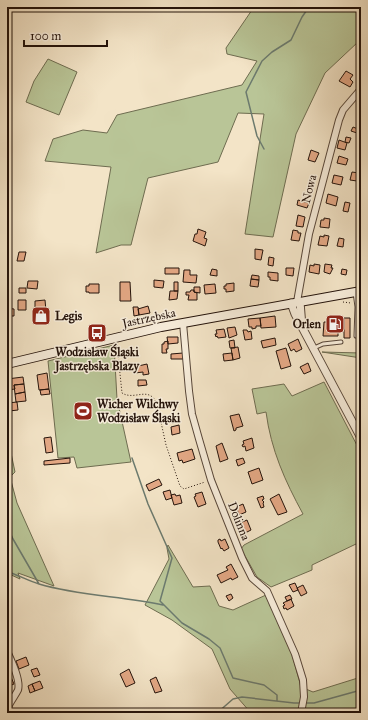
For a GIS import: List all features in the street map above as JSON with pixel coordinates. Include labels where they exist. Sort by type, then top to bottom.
[{"type":"main road","name":"Jastrzębska","points":[[7,364],[117,337],[183,323],[358,292]]},
{"type":"street","name":"Nowa","points":[[296,302],[309,234],[337,125],[343,110],[361,89]]},
{"type":"street","points":[[296,302],[302,326],[361,438]]},
{"type":"street","name":"Dolinna","points":[[183,323],[192,414],[211,480],[242,558],[252,578],[267,590],[295,654],[303,680],[304,697],[301,713]]},
{"type":"street","points":[[7,651],[19,684],[18,690],[10,701],[7,709]]},
{"type":"lane","points":[[356,336],[358,292]]},
{"type":"lane","points":[[313,349],[323,344],[341,342]]},
{"type":"path","points":[[117,337],[122,393],[126,396],[148,394],[155,398],[166,445],[180,486],[184,489],[211,480]]},
{"type":"green space","points":[[254,7],[361,7],[361,44],[358,42],[325,73],[296,134],[273,237],[245,234],[264,114],[238,113],[218,162],[148,178],[131,245],[121,245],[96,253],[111,167],[45,161],[53,139],[83,130],[107,133],[117,115],[242,85],[257,61],[227,54],[226,48]]},
{"type":"green space","points":[[48,59],[77,72],[59,115],[26,102],[34,81]]},
{"type":"green space","name":"Wicher Wilchwy Wodzisław Śląski","points":[[114,345],[117,399],[131,462],[77,468],[74,457],[58,458],[48,361]]},
{"type":"green space","points":[[322,352],[361,353],[361,358]]},
{"type":"green space","points":[[324,382],[361,453],[361,554],[356,544],[312,565],[312,570],[271,587],[257,577],[241,549],[244,545],[303,514],[290,489],[275,452],[266,412],[257,414],[252,389],[284,384],[292,396]]},
{"type":"green space","points":[[7,434],[15,472],[10,477],[17,503],[54,586],[18,573],[20,579],[7,573]]},
{"type":"green space","points":[[168,545],[193,587],[210,586],[219,606],[233,610],[266,595],[290,647],[301,687],[313,692],[361,677],[361,713],[251,713],[230,689],[212,649],[172,620],[145,605],[169,559],[167,548]]},
{"type":"building","points":[[346,71],[353,75],[350,79],[353,82],[350,87],[339,81]]},
{"type":"building","points":[[353,127],[358,129],[357,133],[351,131]]},
{"type":"building","points":[[346,137],[351,138],[349,143],[345,142]]},
{"type":"building","points":[[339,140],[347,143],[345,150],[337,148]]},
{"type":"building","points":[[311,150],[319,153],[315,162],[308,160]]},
{"type":"building","points":[[339,156],[348,159],[346,165],[337,163]]},
{"type":"building","points":[[352,172],[359,173],[357,181],[350,180]]},
{"type":"building","points":[[334,175],[343,177],[341,185],[332,183]]},
{"type":"building","points":[[328,194],[338,197],[336,206],[326,203]]},
{"type":"building","points":[[298,200],[309,203],[307,208],[297,205]]},
{"type":"building","points":[[345,202],[350,203],[348,212],[343,211]]},
{"type":"building","points":[[298,215],[305,217],[303,227],[296,226]]},
{"type":"building","points":[[324,218],[330,219],[329,228],[320,227],[321,220],[324,220]]},
{"type":"building","points":[[198,229],[206,232],[204,238],[207,239],[205,246],[193,241]]},
{"type":"building","points":[[293,230],[301,233],[299,241],[291,240]]},
{"type":"building","points":[[324,235],[329,236],[327,246],[318,245],[320,236],[324,237]]},
{"type":"building","points":[[339,238],[344,239],[343,247],[337,246]]},
{"type":"building","points":[[255,249],[263,250],[261,260],[255,259]]},
{"type":"building","points":[[19,252],[26,252],[24,261],[17,261]]},
{"type":"building","points":[[269,257],[274,258],[273,266],[268,265]]},
{"type":"building","points":[[314,264],[320,265],[319,274],[309,272],[310,265],[314,266]]},
{"type":"building","points":[[325,264],[332,265],[331,268],[333,268],[330,274],[324,272]]},
{"type":"building","points":[[165,268],[179,268],[179,274],[165,274]]},
{"type":"building","points":[[286,268],[294,268],[293,276],[286,275]]},
{"type":"building","points":[[212,269],[217,270],[217,276],[210,275]]},
{"type":"building","points":[[342,269],[347,270],[346,275],[341,274]]},
{"type":"building","points":[[184,270],[190,270],[190,275],[197,275],[196,283],[183,282]]},
{"type":"building","points":[[268,272],[278,273],[278,281],[270,280],[270,277],[268,277]]},
{"type":"building","points":[[252,275],[259,276],[259,280],[251,279]]},
{"type":"building","points":[[251,279],[259,280],[258,287],[250,286]]},
{"type":"building","points":[[154,280],[164,281],[163,288],[154,287]]},
{"type":"building","points":[[28,281],[38,281],[37,289],[27,288]]},
{"type":"building","points":[[120,282],[130,282],[131,301],[120,301]]},
{"type":"building","points":[[174,282],[178,282],[178,291],[174,291]]},
{"type":"building","points":[[234,283],[234,291],[226,292],[224,286],[226,286],[226,284]]},
{"type":"building","points":[[89,284],[99,284],[99,293],[86,292],[86,286],[89,286]]},
{"type":"building","points":[[215,284],[216,293],[205,294],[204,285]]},
{"type":"building","points":[[194,287],[200,287],[200,293],[194,292]]},
{"type":"building","points":[[19,288],[26,288],[26,293],[19,293]]},
{"type":"building","points":[[191,290],[194,290],[194,292],[197,293],[197,300],[188,300],[189,295],[186,295],[186,292],[190,292]]},
{"type":"building","points":[[170,291],[178,291],[177,299],[169,300]]},
{"type":"building","points":[[7,294],[11,294],[11,299],[7,299]]},
{"type":"building","points":[[18,300],[26,300],[26,310],[18,310]]},
{"type":"building","points":[[45,300],[46,311],[35,312],[35,301]]},
{"type":"building","points":[[148,306],[150,313],[139,315],[138,309]]},
{"type":"building","points":[[133,307],[138,307],[139,315],[134,316]]},
{"type":"building","points":[[7,308],[14,309],[14,316],[7,318]]},
{"type":"building","points":[[275,316],[276,327],[261,328],[260,318]]},
{"type":"building","points":[[260,318],[261,326],[256,326],[256,328],[252,329],[252,327],[249,327],[248,319]]},
{"type":"building","points":[[344,318],[350,318],[350,338],[344,338]]},
{"type":"building","points":[[329,319],[338,319],[338,336],[323,336],[324,322],[329,322]]},
{"type":"building","points":[[235,327],[237,335],[229,338],[227,328]]},
{"type":"building","points":[[224,329],[226,337],[216,337],[216,330]]},
{"type":"building","points":[[243,330],[247,330],[248,332],[251,331],[252,339],[245,340]]},
{"type":"building","points":[[167,337],[178,337],[178,343],[168,344]]},
{"type":"building","points":[[275,338],[276,345],[263,348],[261,341]]},
{"type":"building","points":[[298,339],[302,349],[296,352],[294,349],[291,351],[288,344]]},
{"type":"building","points":[[234,340],[235,348],[230,348],[229,341]]},
{"type":"building","points":[[168,341],[168,349],[166,349],[167,353],[162,353],[162,344]]},
{"type":"building","points":[[238,347],[240,358],[233,360],[231,348]]},
{"type":"building","points":[[286,348],[291,366],[281,369],[276,351]]},
{"type":"building","points":[[183,353],[183,359],[171,359],[171,354]]},
{"type":"building","points":[[232,353],[233,360],[224,361],[223,354]]},
{"type":"building","points":[[308,363],[311,371],[304,374],[300,367]]},
{"type":"building","points":[[147,364],[149,374],[143,375],[143,372],[135,373],[134,367]]},
{"type":"building","points":[[47,373],[49,389],[39,390],[37,375]]},
{"type":"building","points":[[23,377],[24,384],[14,385],[15,389],[7,390],[7,379]]},
{"type":"building","points":[[138,380],[146,380],[147,385],[138,386]]},
{"type":"building","points":[[24,384],[25,392],[15,394],[14,385]]},
{"type":"building","points":[[49,389],[50,394],[41,395],[40,390]]},
{"type":"building","points":[[25,392],[26,401],[16,402],[15,394]]},
{"type":"building","points":[[17,402],[18,410],[9,411],[8,403]]},
{"type":"building","points":[[239,414],[243,426],[236,428],[234,431],[230,416]]},
{"type":"building","points":[[176,416],[178,422],[172,423],[171,418]]},
{"type":"building","points":[[179,425],[180,433],[172,435],[171,427]]},
{"type":"building","points":[[51,437],[53,452],[46,453],[44,438]]},
{"type":"building","points":[[252,438],[254,448],[246,451],[245,446],[243,447],[242,445],[244,444],[243,441]]},
{"type":"building","points":[[222,443],[228,459],[220,462],[216,446]]},
{"type":"building","points":[[192,449],[195,459],[183,463],[182,460],[179,461],[177,453]]},
{"type":"building","points":[[70,458],[70,463],[44,465],[44,461]]},
{"type":"building","points":[[243,458],[245,463],[238,466],[236,460]]},
{"type":"building","points":[[259,468],[263,480],[252,484],[248,472]]},
{"type":"building","points":[[159,479],[162,485],[149,491],[146,485]]},
{"type":"building","points":[[170,490],[172,498],[166,500],[163,492]]},
{"type":"building","points":[[202,492],[206,504],[198,507],[194,497],[196,496],[195,494]]},
{"type":"building","points":[[175,494],[176,496],[180,495],[182,503],[174,505],[171,495]]},
{"type":"building","points":[[279,494],[287,512],[278,515],[270,499]]},
{"type":"building","points":[[263,496],[264,499],[262,500],[264,502],[264,507],[261,508],[257,498]]},
{"type":"building","points":[[243,504],[246,512],[239,515],[236,507]]},
{"type":"building","points":[[247,520],[251,530],[245,533],[240,523]]},
{"type":"building","points":[[220,539],[221,541],[225,539],[229,548],[224,551],[222,548],[221,549],[218,542]]},
{"type":"building","points":[[231,564],[238,577],[232,580],[231,578],[221,583],[217,575],[228,570],[226,567]]},
{"type":"building","points":[[295,583],[298,590],[293,592],[289,585]]},
{"type":"building","points":[[303,585],[307,593],[301,596],[297,588]]},
{"type":"building","points":[[231,594],[233,598],[229,601],[226,596]]},
{"type":"building","points":[[290,595],[292,599],[287,601],[285,597]]},
{"type":"building","points":[[291,599],[294,606],[287,610],[286,608],[284,609],[283,606],[285,605],[283,603]]},
{"type":"building","points":[[26,657],[29,665],[19,669],[16,661]]},
{"type":"building","points":[[37,668],[40,675],[34,677],[31,670]]},
{"type":"building","points":[[129,669],[135,683],[126,687],[120,674]]},
{"type":"building","points":[[11,677],[14,684],[7,687],[7,678]]},
{"type":"building","points":[[156,677],[162,691],[155,693],[150,680]]},
{"type":"building","points":[[40,681],[43,688],[35,691],[32,684]]},
{"type":"building","points":[[32,684],[35,691],[30,693],[28,686]]},
{"type":"waterway","points":[[264,149],[257,136],[246,92],[262,61],[272,52],[291,40],[302,17],[309,7]]},
{"type":"waterway","points":[[132,458],[148,504],[172,558],[160,601],[182,623],[209,639],[220,648],[233,678],[264,685],[277,695],[277,701]]},
{"type":"waterway","points":[[7,526],[39,584]]},
{"type":"waterway","points":[[11,573],[35,583],[54,588],[163,605]]},
{"type":"waterway","points":[[307,703],[314,703],[361,690]]},
{"type":"waterway","points":[[217,713],[233,699],[242,697],[301,703]]},
{"type":"place","name":"Legis","points":[[41,316]]},
{"type":"place","name":"Orlen","points":[[335,324]]},
{"type":"place","name":"Wodzisław Śląski Jastrzębska Blazy","points":[[97,333]]},
{"type":"place","name":"Wicher Wilchwy Wodzisław Śląski","points":[[83,411]]}]
